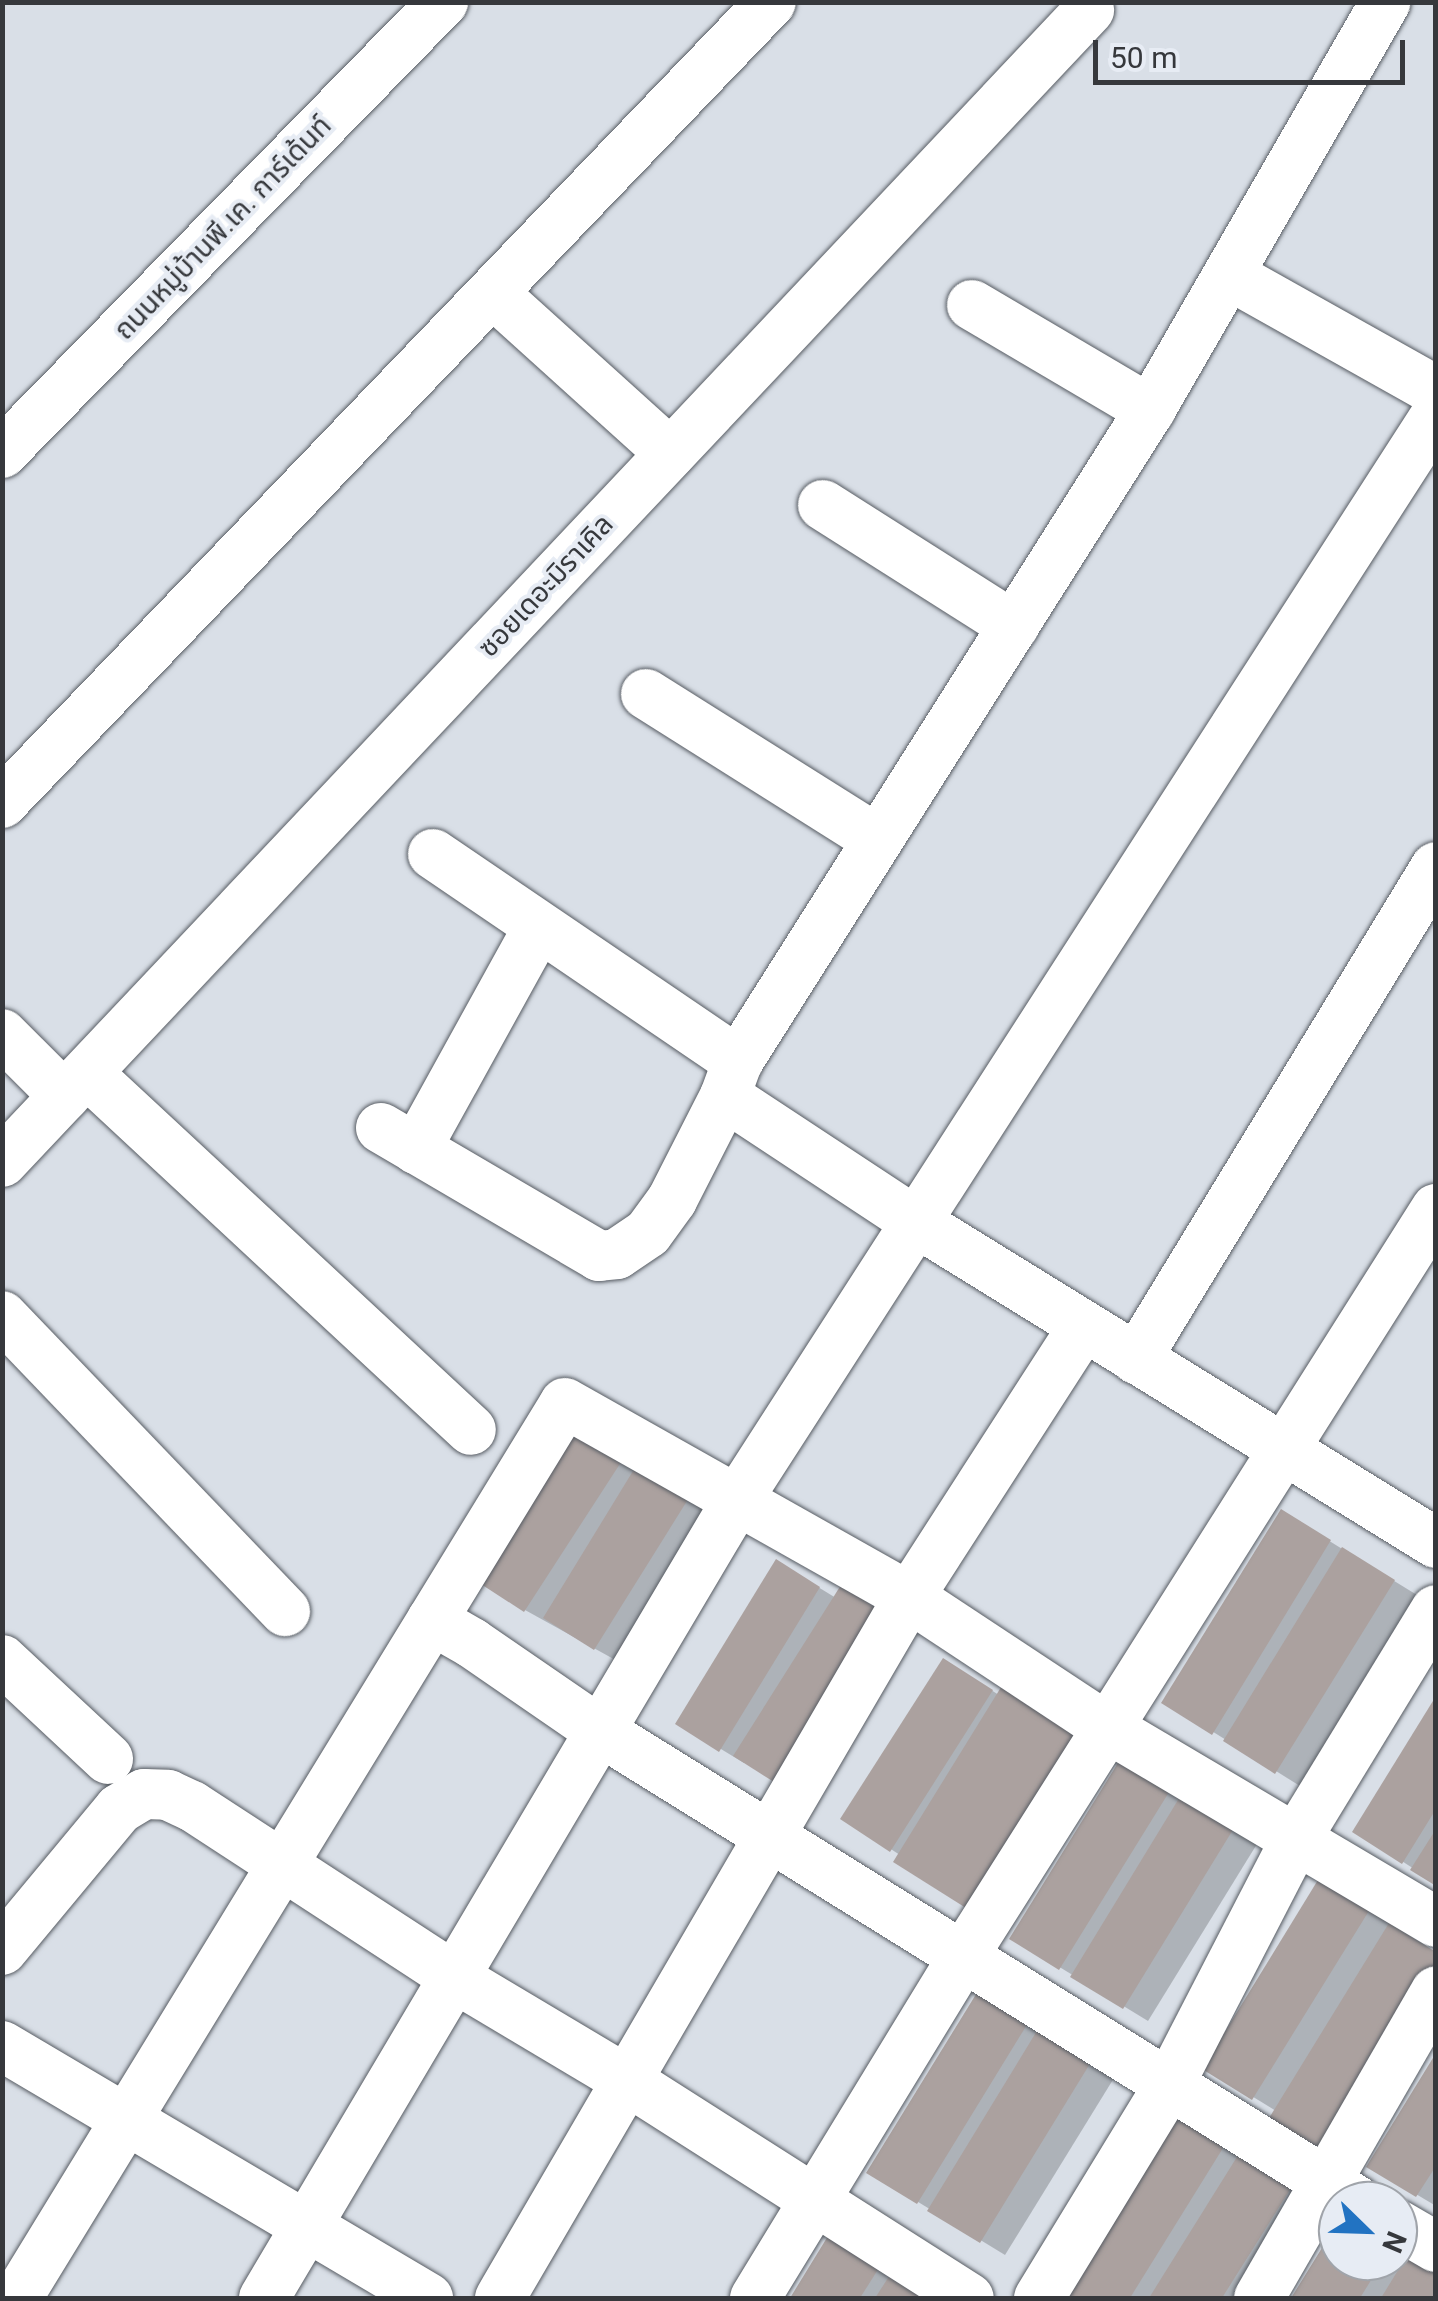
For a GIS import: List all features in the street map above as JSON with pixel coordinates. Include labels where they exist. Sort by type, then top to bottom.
[{"type":"street","name":"ถนนหมู่บ้านพี.เค. การ์เด้นท์","points":[[2,453],[443,2]]},
{"type":"street","points":[[2,804],[771,2]]},
{"type":"street","points":[[538,928],[398,1139],[599,1256],[618,1254],[648,1233],[672,1200],[731,1078],[876,839],[1150,410],[1231,276],[1386,2]]},
{"type":"street","name":"ซอยเดอะมิราเคิล","points":[[2,1162],[1089,10]]},
{"type":"street","points":[[1231,276],[1436,391]]},
{"type":"street","points":[[493,293],[670,454]]},
{"type":"street","points":[[972,304],[1150,410]]},
{"type":"street","points":[[264,2298],[457,1979],[739,1497],[1436,415]]},
{"type":"street","points":[[823,505],[1014,626]]},
{"type":"street","points":[[646,694],[876,839]]},
{"type":"street","points":[[432,854],[538,928],[916,1222],[1281,1451],[1436,1542]]},
{"type":"street","points":[[1136,1360],[1436,866]]},
{"type":"street","points":[[2,1034],[75,1084],[471,1430]]},
{"type":"street","points":[[755,2298],[964,1955],[1436,1209]]},
{"type":"street","points":[[2,1316],[285,1611]]},
{"type":"street","points":[[500,2298],[628,2082],[768,1832],[909,1597],[1083,1327]]},
{"type":"street","points":[[17,2298],[566,1403],[739,1497],[909,1597],[1108,1728],[1436,1922]]},
{"type":"street","points":[[1039,2298],[1170,2084],[1296,1840],[1436,1610]]},
{"type":"street","points":[[432,1620],[472,1642],[602,1733],[768,1832],[1324,2181]]},
{"type":"street","points":[[2,1660],[108,1760]]},
{"type":"street","points":[[2,1950],[119,1809],[144,1794],[168,1796],[192,1806],[457,1979],[628,2082],[969,2298]]},
{"type":"street","points":[[1345,2181],[1436,1991]]},
{"type":"street","points":[[2,2046],[311,2225],[428,2298]]},
{"type":"street","points":[[1259,2298],[1318,2220]]},
{"type":"building","points":[[570,1416],[627,1453],[524,1612],[467,1575]]},
{"type":"building","points":[[644,1453],[697,1485],[594,1650],[543,1618]]},
{"type":"building","points":[[1281,1509],[1331,1540],[1212,1735],[1161,1703]]},
{"type":"building","points":[[1342,1547],[1395,1580],[1275,1774],[1223,1741]]},
{"type":"building","points":[[776,1559],[820,1587],[719,1752],[675,1724]]},
{"type":"building","points":[[841,1585],[893,1619],[785,1789],[733,1756]]},
{"type":"building","points":[[943,1658],[993,1690],[890,1852],[840,1819]]},
{"type":"building","points":[[1003,1684],[1080,1731],[966,1908],[893,1862]]},
{"type":"building","points":[[1436,1696],[1436,1809],[1402,1864],[1352,1832]]},
{"type":"building","points":[[1129,1745],[1179,1776],[1059,1970],[1009,1939]]},
{"type":"building","points":[[1189,1782],[1242,1815],[1123,2009],[1070,1977]]},
{"type":"building","points":[[1436,1829],[1436,1886],[1410,1870]]},
{"type":"building","points":[[1321,1875],[1372,1906],[1252,2100],[1202,2069]]},
{"type":"building","points":[[1389,1923],[1436,1952],[1436,1966],[1322,2150],[1269,2118]]},
{"type":"building","points":[[986,1978],[1036,2010],[917,2204],[866,2173]]},
{"type":"building","points":[[1046,2016],[1099,2049],[980,2243],[927,2211]]},
{"type":"building","points":[[1436,2053],[1436,2166],[1418,2194],[1418,2181],[1389,2181],[1366,2167]]},
{"type":"building","points":[[1178,2108],[1228,2140],[1130,2298],[1061,2298]]},
{"type":"building","points":[[1245,2144],[1298,2177],[1222,2298],[1149,2298]]},
{"type":"building","points":[[828,2236],[879,2268],[860,2298],[790,2298]]},
{"type":"building","points":[[1418,2253],[1436,2263],[1436,2298],[1381,2298],[1391,2281],[1418,2281]]},
{"type":"building","points":[[1318,2254],[1318,2281],[1371,2281],[1360,2298],[1291,2298]]},
{"type":"building","points":[[890,2275],[928,2298],[875,2298]]}]
